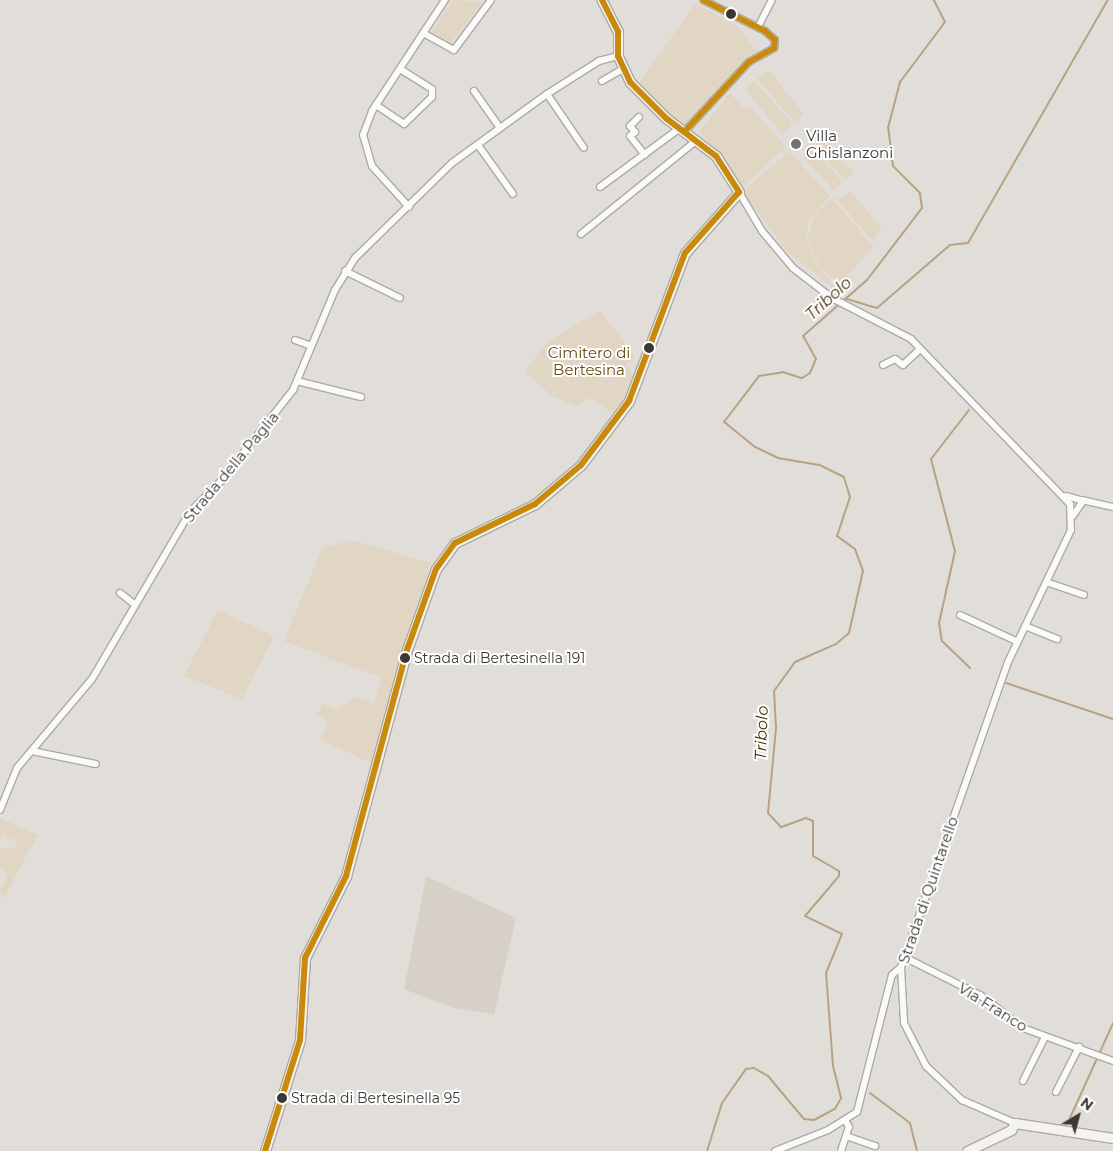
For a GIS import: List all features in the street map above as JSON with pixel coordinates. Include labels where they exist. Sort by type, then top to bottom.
[{"type":"street","points":[[409,207],[365,152],[366,123],[445,0]]},
{"type":"street","points":[[423,33],[454,50],[491,0]]},
{"type":"street","points":[[602,0],[618,32],[618,56],[623,69],[646,100],[697,140],[722,164],[783,257],[842,303],[899,331],[920,349],[996,432],[1066,496],[1073,516]]},
{"type":"street","points":[[600,187],[683,129],[749,62],[774,48],[775,40],[758,27],[703,0]]},
{"type":"street","points":[[758,27],[772,0]]},
{"type":"street","name":"Strada della Paglia","points":[[0,810],[9,781],[92,679],[133,603],[190,512],[282,407],[296,381],[309,345],[345,271],[409,207],[478,145],[547,94],[600,60],[618,56]]},
{"type":"street","points":[[376,105],[404,124],[432,97],[432,90],[400,69]]},
{"type":"street","points":[[602,81],[623,69]]},
{"type":"street","points":[[474,91],[500,128]]},
{"type":"street","points":[[547,94],[584,148]]},
{"type":"street","points":[[639,117],[630,126],[634,132],[630,136],[646,155]]},
{"type":"street","points":[[581,234],[697,140]]},
{"type":"street","points":[[478,145],[513,194]]},
{"type":"street","points":[[264,1151],[300,1040],[305,958],[346,876],[408,647],[436,569],[455,543],[535,504],[581,465],[629,401],[685,253],[739,192]]},
{"type":"street","points":[[345,271],[400,298]]},
{"type":"street","points":[[295,340],[309,345]]},
{"type":"street","points":[[883,365],[895,359],[903,365],[920,349]]},
{"type":"street","points":[[296,381],[362,398]]},
{"type":"street","points":[[1066,496],[1113,507]]},
{"type":"street","name":"Strada di Quintarello","points":[[1015,1123],[962,1100],[926,1066],[904,1023],[901,967],[1016,641],[1071,530],[1073,516],[1082,500]]},
{"type":"street","points":[[1046,582],[1084,595]]},
{"type":"street","points":[[120,593],[133,603]]},
{"type":"street","points":[[960,615],[1016,641]]},
{"type":"street","points":[[1024,626],[1058,639]]},
{"type":"street","points":[[32,751],[96,764]]},
{"type":"street","name":"Via Franco","points":[[904,957],[980,995],[1024,1028],[1113,1060]]},
{"type":"street","points":[[775,1151],[846,1120],[861,1104],[892,976],[901,967]]},
{"type":"street","points":[[1023,1081],[1045,1037]]},
{"type":"street","points":[[1056,1092],[1079,1047]]},
{"type":"street","points":[[840,1151],[846,1136],[846,1120]]},
{"type":"street","points":[[967,1151],[1011,1130],[1015,1123],[1113,1138]]},
{"type":"street","points":[[846,1136],[875,1146]]},
{"type":"shaded area","points":[[426,876],[516,918],[494,1014],[453,1008],[404,989]]},
{"type":"green space","points":[[453,0],[483,2],[451,42],[453,48],[430,35]]},
{"type":"green space","points":[[696,3],[736,25],[759,53],[689,127],[671,117],[638,84]]},
{"type":"green space","points":[[766,71],[773,74],[804,115],[795,123],[757,78]]},
{"type":"green space","points":[[755,81],[793,125],[782,134],[745,90]]},
{"type":"green space","points":[[730,93],[744,108],[750,107],[786,147],[741,188],[723,157],[699,132]]},
{"type":"green space","points":[[826,137],[839,159],[854,171],[845,179],[815,146]]},
{"type":"green space","points":[[813,148],[842,182],[833,190],[803,157]]},
{"type":"green space","points":[[789,151],[830,196],[809,220],[806,238],[819,269],[842,295],[786,251],[743,192]]},
{"type":"green space","points":[[851,192],[882,228],[873,242],[837,199]]},
{"type":"green space","points":[[832,198],[873,247],[840,284],[820,268],[808,238],[813,217]]},
{"type":"green space","name":"Cimitero di Bertesina","points":[[600,310],[635,357],[626,365],[634,375],[629,393],[615,415],[590,398],[575,406],[552,396],[525,372],[545,344]]},
{"type":"green space","points":[[352,540],[431,563],[373,764],[319,739],[329,722],[317,714],[323,703],[336,709],[356,697],[374,703],[382,678],[284,641],[322,548]]},
{"type":"green space","points":[[218,610],[274,636],[242,699],[184,676]]},
{"type":"green space","points":[[0,818],[38,835],[3,899],[0,890],[8,874],[0,869],[0,848],[14,849],[17,841],[3,836],[0,844]]},
{"type":"waterway","name":"Tribolo","points":[[707,1151],[722,1103],[746,1069],[754,1068],[768,1076],[804,1119],[814,1120],[835,1109],[841,1098],[833,1066],[826,973],[842,934],[805,916],[839,876],[839,871],[813,856],[813,821],[806,818],[781,827],[768,813],[776,728],[774,691],[795,662],[836,644],[849,633],[863,571],[855,549],[837,536],[850,497],[844,477],[819,465],[778,458],[755,447],[724,422],[759,376],[783,372],[802,378],[810,373],[816,359],[803,336],[867,280],[922,208],[920,193],[893,166],[888,128],[900,82],[945,22],[934,0]]},
{"type":"waterway","points":[[847,299],[877,308],[950,245],[968,243],[1108,0]]},
{"type":"waterway","points":[[969,410],[931,459],[955,551],[939,623],[942,641],[970,668]]},
{"type":"waterway","points":[[1006,683],[1113,719]]},
{"type":"waterway","points":[[1070,1118],[1113,1023]]},
{"type":"waterway","points":[[870,1093],[910,1123],[917,1151]]},
{"type":"transit line","points":[[602,0],[618,32],[618,56],[630,82],[667,119],[716,156],[739,192]]},
{"type":"transit line","points":[[685,131],[749,62],[774,48],[775,40],[765,31],[703,0]]},
{"type":"transit line","points":[[265,1151],[300,1040],[305,958],[346,876],[408,647],[436,569],[455,543],[535,504],[581,465],[629,401],[685,253],[739,192]]},
{"type":"place","name":"Villa Ghislanzoni","points":[[796,144]]},
{"type":"place","name":"Strada di Bertesinella 191","points":[[405,658]]},
{"type":"place","name":"Strada di Bertesinella 95","points":[[282,1098]]}]
